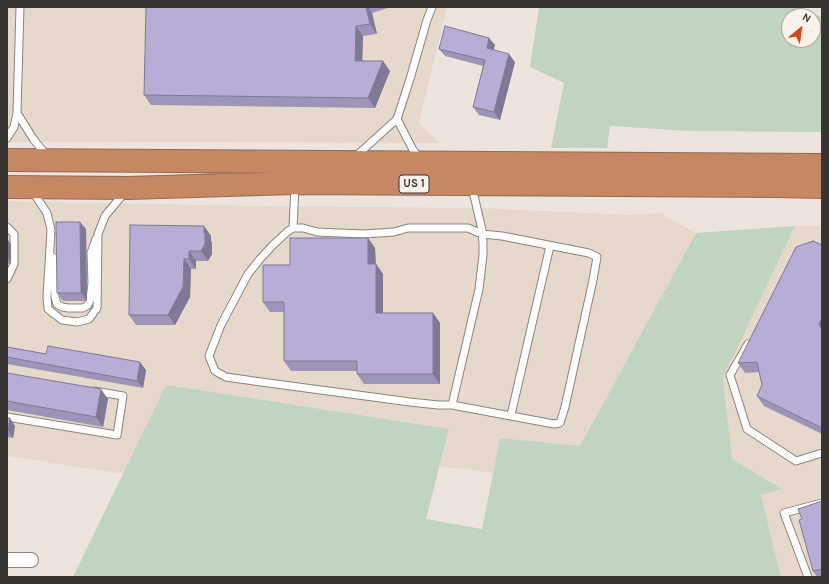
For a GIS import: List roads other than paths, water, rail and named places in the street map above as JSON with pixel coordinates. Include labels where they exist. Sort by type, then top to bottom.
[{"type":"highway","name":"US 1","points":[[7,160],[822,165]]},
{"type":"highway","name":"US 1","points":[[7,187],[128,188],[295,183],[822,187]]},
{"type":"street","points":[[7,560],[31,560]]},
{"type":"lane","points":[[7,138],[14,127],[17,113],[20,7]]},
{"type":"lane","points":[[349,162],[397,119],[410,79],[426,20],[432,7]]},
{"type":"lane","points":[[17,113],[34,140],[51,160]]},
{"type":"lane","points":[[397,119],[413,150],[424,162]]},
{"type":"lane","points":[[293,228],[295,183]]},
{"type":"lane","points":[[452,405],[479,289],[483,255],[482,234],[471,184]]},
{"type":"lane","points":[[30,186],[47,213],[51,230],[55,297],[57,304],[68,308],[83,308],[88,305],[92,283],[91,253],[105,216],[128,188]]},
{"type":"lane","points":[[7,227],[14,234],[14,264],[7,279]]},
{"type":"lane","points":[[293,228],[303,228],[317,232],[364,234],[394,232],[408,228],[468,228],[482,234],[502,236],[589,253],[597,257],[565,407],[560,423],[554,424],[452,405],[410,402],[226,377],[215,371],[209,356],[213,344],[221,325],[248,274],[272,246],[293,228]]},
{"type":"lane","points":[[51,230],[47,297],[48,309],[62,320],[77,322],[88,320],[97,308],[98,234]]},
{"type":"lane","points":[[511,415],[550,246]]},
{"type":"lane","points":[[753,334],[730,375],[747,429],[796,461],[822,453]]},
{"type":"lane","points":[[7,417],[117,435],[123,396],[84,390]]},
{"type":"lane","points":[[808,577],[784,513],[822,503]]}]
